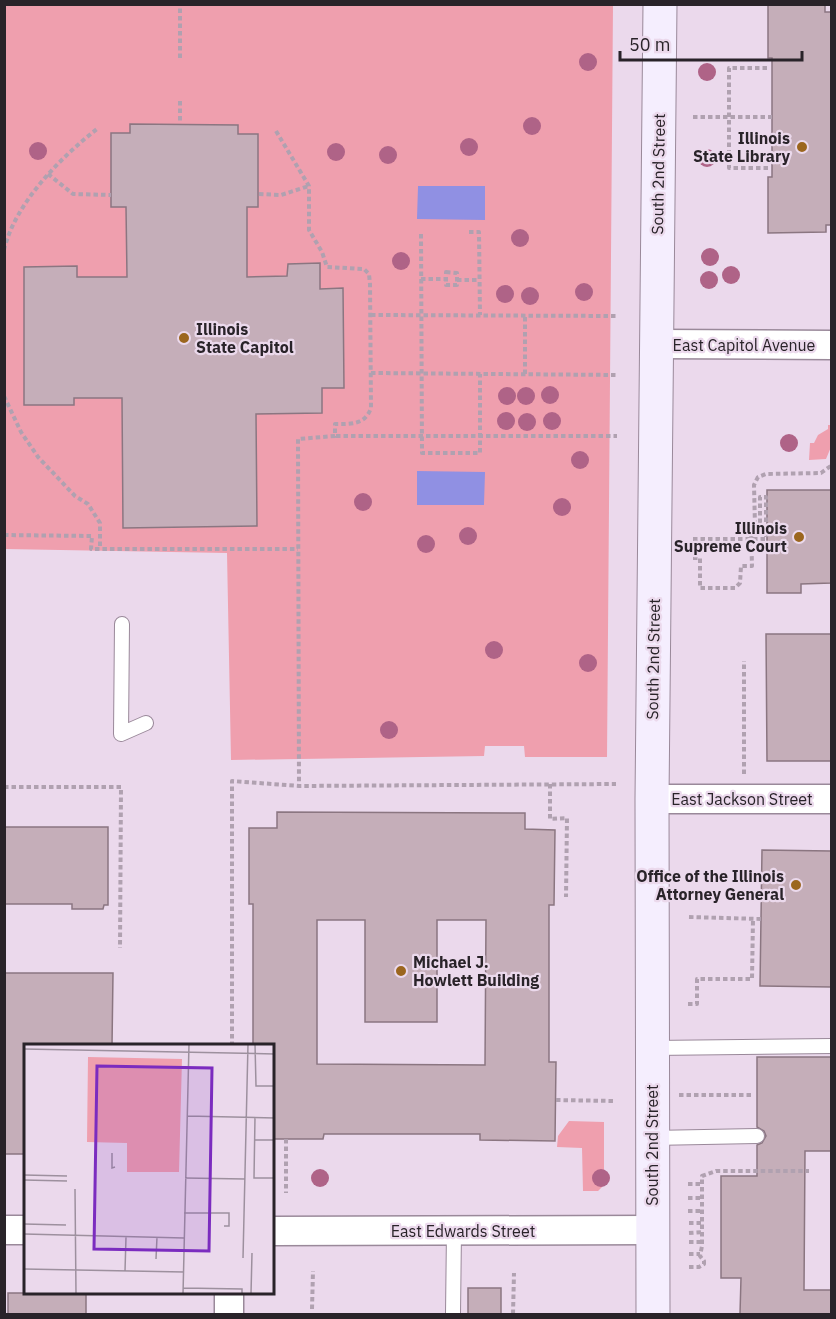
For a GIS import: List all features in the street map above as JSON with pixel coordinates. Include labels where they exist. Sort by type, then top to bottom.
[{"type":"main road","name":"South 2nd Street","points":[[652,1314],[652,800],[660,4]]},
{"type":"street","name":"East Capitol Avenue","points":[[656,344],[831,345]]},
{"type":"street","name":"East Jackson Street","points":[[652,800],[831,799]]},
{"type":"street","points":[[4,1230],[24,1230]]},
{"type":"street","name":"East Edwards Street","points":[[274,1231],[652,1230]]},
{"type":"street","points":[[229,1295],[229,1314]]},
{"type":"lane","points":[[122,624],[121,734],[146,723]]},
{"type":"lane","points":[[652,1048],[831,1046]]},
{"type":"lane","points":[[651,1138],[757,1136]]},
{"type":"lane","points":[[453,1314],[454,1231]]},
{"type":"path","points":[[180,4],[180,58]]},
{"type":"path","points":[[767,68],[729,68],[729,168],[769,168]]},
{"type":"path","points":[[180,101],[180,121]]},
{"type":"path","points":[[693,117],[772,117]]},
{"type":"path","points":[[4,250],[18,218],[48,174],[64,156],[97,129]]},
{"type":"path","points":[[276,131],[309,186],[309,230],[322,252],[327,267],[364,269],[369,274],[371,408],[369,415],[362,421],[352,424],[335,424],[335,436]]},
{"type":"path","points":[[48,174],[74,194],[111,195]]},
{"type":"path","points":[[259,194],[281,195],[309,186]]},
{"type":"path","points":[[469,232],[479,232],[480,315]]},
{"type":"path","points":[[421,234],[422,453],[480,453],[480,374]]},
{"type":"path","points":[[421,279],[446,279],[446,272],[457,273],[457,280],[479,280]]},
{"type":"path","points":[[371,315],[618,316]]},
{"type":"path","points":[[525,315],[525,374]]},
{"type":"path","points":[[371,373],[618,375]]},
{"type":"path","points":[[4,396],[21,432],[38,457],[75,496],[88,504],[100,523],[100,549]]},
{"type":"path","points":[[299,786],[298,439],[335,436],[617,436]]},
{"type":"path","points":[[693,558],[700,558],[700,588],[735,588],[740,583],[741,566],[752,566],[754,485],[758,477],[766,474],[824,472],[831,465]]},
{"type":"path","points":[[693,539],[766,539],[766,497],[760,497],[760,526],[754,526]]},
{"type":"path","points":[[4,535],[92,536],[92,549],[298,549]]},
{"type":"path","points":[[744,661],[744,766]]},
{"type":"path","points":[[232,1044],[232,781],[299,786],[616,784]]},
{"type":"path","points":[[550,784],[550,819],[567,818],[566,897]]},
{"type":"path","points":[[4,787],[121,787],[120,948]]},
{"type":"path","points":[[689,917],[761,919]]},
{"type":"path","points":[[688,1004],[697,1004],[697,979],[752,979],[753,919]]},
{"type":"path","points":[[679,1095],[754,1095]]},
{"type":"path","points":[[556,1100],[614,1101]]},
{"type":"path","points":[[286,1139],[286,1193]]},
{"type":"path","points":[[689,1267],[699,1267],[704,1264],[700,1254],[702,1176],[716,1171],[809,1171]]},
{"type":"path","points":[[688,1184],[703,1184]]},
{"type":"path","points":[[688,1198],[703,1198]]},
{"type":"path","points":[[688,1211],[702,1211]]},
{"type":"path","points":[[689,1223],[702,1223]]},
{"type":"path","points":[[688,1233],[702,1232]]},
{"type":"path","points":[[689,1242],[702,1242]]},
{"type":"path","points":[[689,1254],[700,1254]]},
{"type":"path","points":[[312,1309],[313,1272]]},
{"type":"path","points":[[513,1314],[514,1273]]},
{"type":"shaded area","points":[[5,5],[613,5],[607,757],[525,757],[524,746],[485,746],[484,756],[231,760],[227,553],[5,549]]},
{"type":"shaded area","points":[[828,425],[831,425],[831,447],[826,459],[809,460],[810,443],[814,443],[818,435],[828,429]]},
{"type":"shaded area","points":[[569,1121],[604,1122],[604,1185],[598,1191],[583,1191],[582,1148],[557,1147],[558,1136]]},
{"type":"water","points":[[418,186],[485,186],[485,220],[417,219]]},
{"type":"water","points":[[417,471],[485,472],[484,505],[417,505]]},
{"type":"building","name":"Illinois State Library","points":[[768,4],[825,4],[825,12],[831,12],[831,225],[826,225],[826,232],[768,233],[768,177],[772,177],[772,58],[768,58]]},
{"type":"building","name":"Illinois State Capitol","points":[[130,124],[238,125],[238,134],[258,134],[258,207],[247,207],[247,277],[287,276],[288,264],[320,263],[320,289],[343,288],[344,388],[322,388],[322,413],[256,414],[257,526],[123,528],[122,398],[74,398],[74,405],[24,405],[24,267],[77,266],[77,277],[127,277],[126,207],[111,207],[111,133],[130,133]]},
{"type":"building","name":"Illinois Supreme Court","points":[[767,490],[831,490],[831,583],[801,584],[801,593],[767,593]]},
{"type":"building","points":[[766,634],[831,634],[831,761],[767,761]]},
{"type":"building","name":"Michael J. Howlett Building","points":[[277,812],[525,813],[525,829],[555,830],[554,905],[549,905],[549,1062],[556,1062],[555,1141],[480,1140],[480,1134],[324,1134],[323,1139],[274,1139],[274,1044],[253,1044],[253,904],[249,904],[249,828],[277,828]],"holes":[[[317,920],[365,920],[365,1022],[437,1022],[437,920],[486,920],[485,1065],[317,1064]]]},
{"type":"building","points":[[4,827],[108,827],[108,905],[104,905],[103,909],[72,909],[72,904],[4,904]]},
{"type":"building","name":"Office of the Illinois Attorney General","points":[[762,850],[831,851],[831,987],[760,986]]},
{"type":"building","points":[[4,973],[113,973],[112,1044],[24,1044],[24,1154],[4,1154]]},
{"type":"building","points":[[757,1057],[831,1057],[831,1151],[805,1151],[804,1290],[831,1290],[831,1314],[740,1314],[741,1278],[721,1278],[721,1176],[757,1176],[757,1145],[762,1143],[766,1136],[764,1131],[757,1127]]},
{"type":"building","points":[[468,1288],[501,1288],[501,1314],[468,1314]]},
{"type":"building","points":[[8,1293],[86,1295],[86,1314],[8,1314]]},
{"type":"place","name":"Illinois State Library","points":[[802,147]]},
{"type":"place","name":"Illinois State Capitol","points":[[184,338]]},
{"type":"place","name":"Illinois Supreme Court","points":[[799,537]]},
{"type":"place","name":"Office of the Illinois Attorney General","points":[[796,885]]},
{"type":"place","name":"Michael J. Howlett Building","points":[[401,971]]}]
